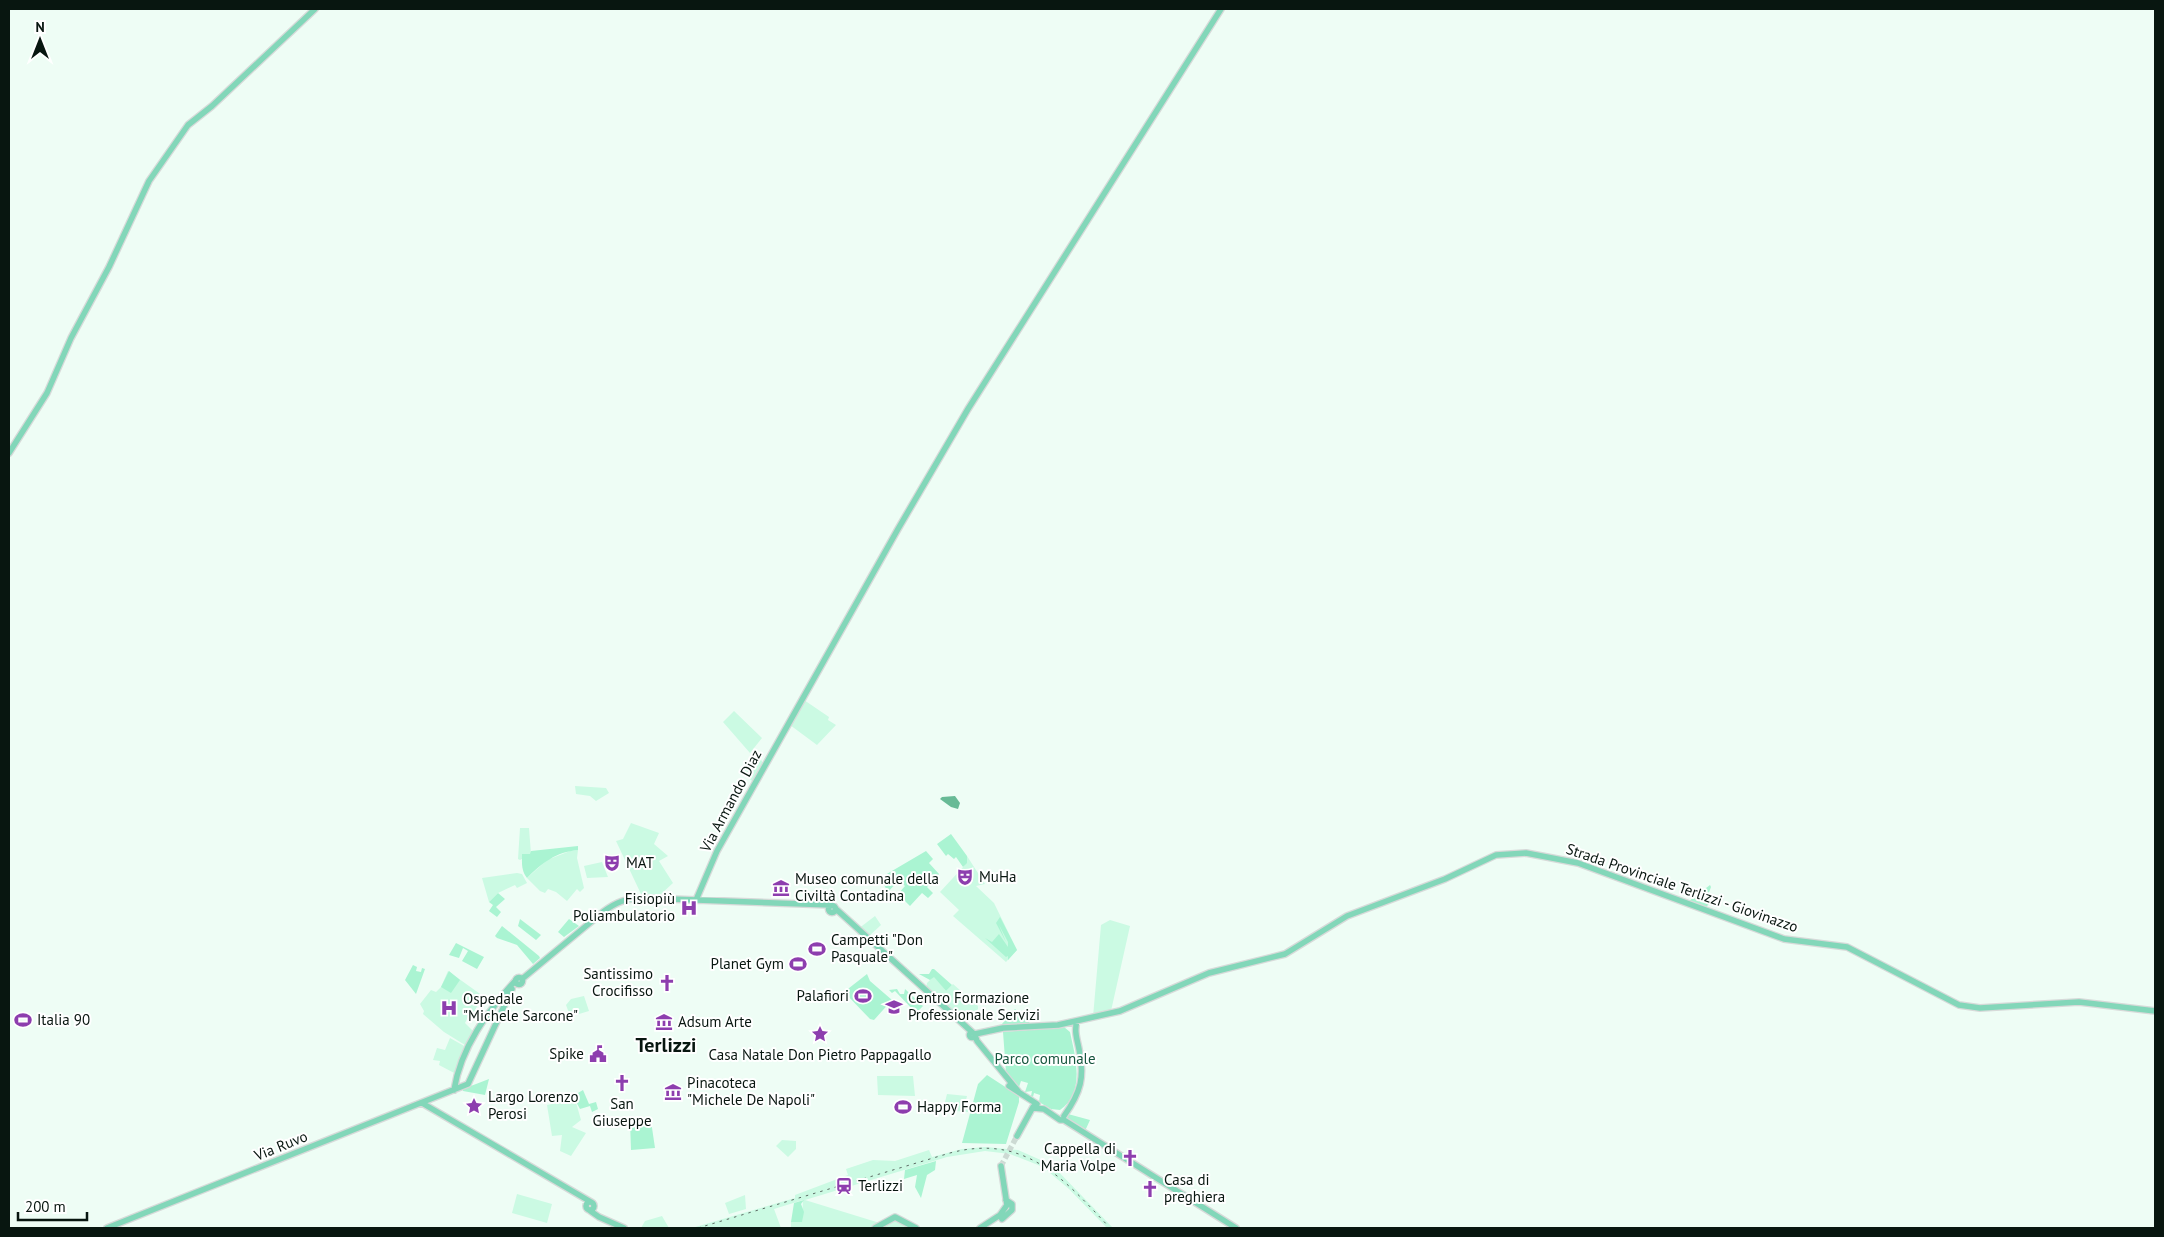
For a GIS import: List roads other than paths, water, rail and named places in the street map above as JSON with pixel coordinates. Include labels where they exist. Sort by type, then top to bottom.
[{"type":"main road","points":[[9,452],[48,393],[71,338],[109,267],[138,203],[161,161],[195,118],[212,106],[315,9]]},
{"type":"main road","name":"Via Armando Diaz","points":[[696,900],[718,851],[792,716],[968,409],[1221,9]]},
{"type":"main road","name":"Strada Provinciale Terlizzi - Giovinazzo","points":[[972,1035],[1004,1028],[1066,1023],[1100,1017],[1153,998],[1209,973],[1285,954],[1355,912],[1445,879],[1496,855],[1515,852],[1556,857],[1578,863],[1784,939],[1847,948],[1958,1005],[1980,1008],[2079,1002],[2155,1011]]},
{"type":"main road","points":[[519,981],[512,989],[468,1084],[459,1085],[467,1047],[505,993],[602,909],[617,900],[642,895],[696,900],[818,904],[832,909],[972,1035],[1010,1083],[1029,1098],[1034,1106],[1061,1116],[1236,1228]]},
{"type":"main road","points":[[505,993],[512,989]]},
{"type":"main road","points":[[1061,1116],[1077,1095],[1082,1077],[1076,1031],[1077,1021]]},
{"type":"main road","points":[[1061,1116],[1072,1098],[1080,1073],[1072,1032],[1066,1023]]},
{"type":"main road","name":"Via Ruvo","points":[[107,1228],[454,1090],[459,1085]]},
{"type":"main road","points":[[422,1103],[582,1197],[598,1216],[624,1228]]},
{"type":"main road","points":[[1017,1136],[1034,1106]]},
{"type":"main road","points":[[980,1228],[1000,1215],[1006,1207],[1001,1166]]},
{"type":"main road","points":[[876,1228],[895,1217],[916,1228]]},
{"type":"tunnel","points":[[1001,1166],[1017,1136]]},
{"type":"railway","points":[[698,1228],[950,1153],[977,1148],[1000,1149],[1021,1155],[1041,1165],[1059,1177],[1110,1228]]},
{"type":"place","name":"MAT","points":[[612,863]]},
{"type":"place","name":"MuHa","points":[[965,877]]},
{"type":"place","name":"Museo comunale della Civiltà Contadina","points":[[781,888]]},
{"type":"place","name":"Fisiopiù Poliambulatorio","points":[[689,908]]},
{"type":"place","name":"Campetti \"Don Pasquale\"","points":[[817,949]]},
{"type":"place","name":"Planet Gym","points":[[798,964]]},
{"type":"place","name":"Santissimo Crocifisso","points":[[667,983]]},
{"type":"place","name":"Palafiori","points":[[863,996]]},
{"type":"place","name":"Centro Formazione Professionale Servizi","points":[[894,1007]]},
{"type":"place","name":"Ospedale \"Michele Sarcone\"","points":[[449,1008]]},
{"type":"place","name":"Italia 90","points":[[23,1020]]},
{"type":"place","name":"Adsum Arte","points":[[664,1022]]},
{"type":"place","name":"Casa Natale Don Pietro Pappagallo","points":[[820,1034]]},
{"type":"place","name":"Spike","points":[[598,1054]]},
{"type":"place","name":"San Giuseppe","points":[[622,1083]]},
{"type":"place","name":"Pinacoteca \"Michele De Napoli\"","points":[[673,1092]]},
{"type":"place","name":"Largo Lorenzo Perosi","points":[[474,1106]]},
{"type":"place","name":"Happy Forma","points":[[903,1107]]},
{"type":"place","name":"Cappella di Maria Volpe","points":[[1130,1158]]},
{"type":"place","name":"Terlizzi","points":[[844,1186]]},
{"type":"place","name":"Casa di preghiera","points":[[1150,1189]]},
{"type":"district","name":"Terlizzi","points":[[666,1045]]},
{"type":"park label","name":"Parco comunale","points":[[1045,1059]]}]
